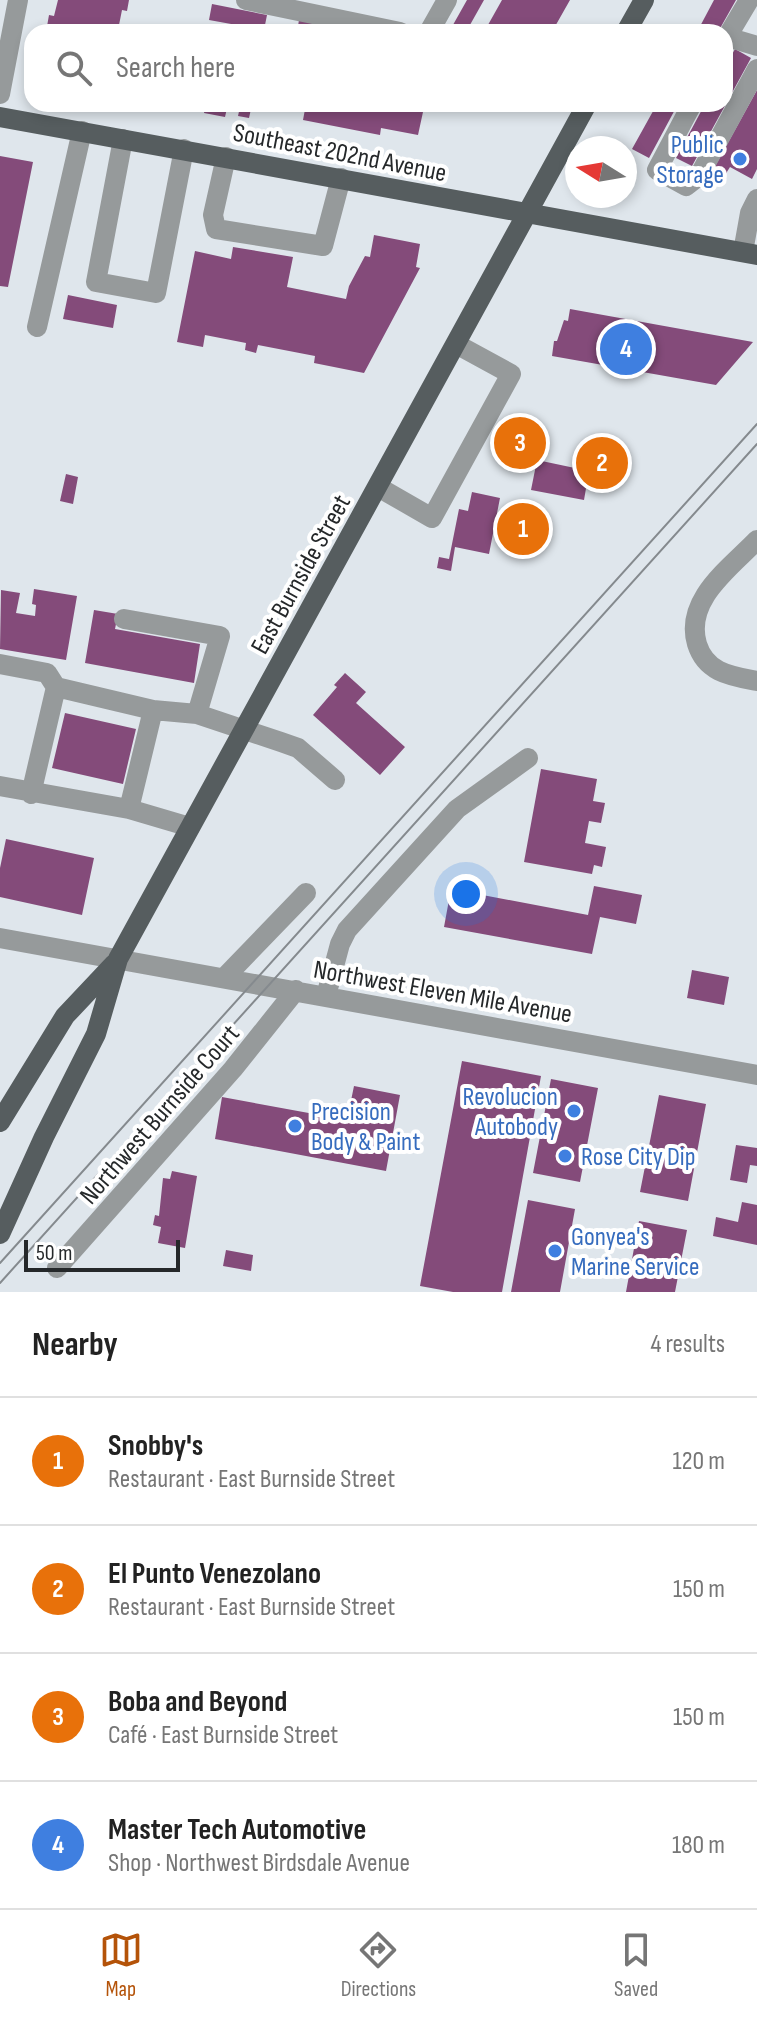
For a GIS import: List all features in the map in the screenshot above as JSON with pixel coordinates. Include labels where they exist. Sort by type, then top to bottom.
[{"type":"main road","points":[[630,24],[644,0]]},
{"type":"main road","name":"East Burnside Street","points":[[0,1234],[96,1034],[118,959],[583,112]]},
{"type":"main road","name":"Southeast 202nd Avenue","points":[[0,117],[750,254]]},
{"type":"main road","name":"East Burnside Street","points":[[0,1122],[65,1016],[118,959]]},
{"type":"street","points":[[0,94],[18,0]]},
{"type":"street","points":[[246,0],[362,24]]},
{"type":"street","points":[[434,24],[447,0]]},
{"type":"street","points":[[733,29],[750,4]]},
{"type":"street","points":[[733,41],[757,46]]},
{"type":"street","points":[[688,112],[657,170],[686,186],[699,176],[757,69]]},
{"type":"street","points":[[37,327],[82,131]]},
{"type":"street","points":[[123,139],[96,282],[156,293],[184,149]]},
{"type":"street","points":[[226,157],[213,215],[216,229],[323,246],[341,178]]},
{"type":"street","points":[[750,254],[750,213],[757,199]]},
{"type":"street","points":[[378,487],[432,518],[511,374],[456,344]]},
{"type":"street","points":[[757,540],[708,592],[696,614],[694,631],[698,648],[709,665],[725,674],[757,681]]},
{"type":"street","points":[[124,619],[220,636],[197,714]]},
{"type":"street","points":[[0,664],[47,673],[56,687],[153,710],[197,714],[298,748],[335,780]]},
{"type":"street","points":[[31,794],[56,687]]},
{"type":"street","points":[[129,809],[153,710]]},
{"type":"street","points":[[326,996],[340,944],[347,930],[457,809],[528,758]]},
{"type":"street","points":[[0,786],[31,794],[129,809],[190,827]]},
{"type":"street","points":[[225,977],[306,893]]},
{"type":"street","name":"Northwest Eleven Mile Avenue","points":[[0,938],[757,1075]]},
{"type":"street","name":"Northwest Burnside Court","points":[[57,1268],[224,1080],[296,990]]},
{"type":"building","points":[[58,0],[129,0],[127,11],[122,10],[119,24],[47,24],[49,15],[54,16]]},
{"type":"building","points":[[467,0],[484,0],[470,24],[454,24]]},
{"type":"building","points":[[502,0],[570,0],[556,24],[488,24]]},
{"type":"building","points":[[714,0],[736,0],[722,24],[701,24]]},
{"type":"building","points":[[212,4],[267,15],[265,24],[231,24],[209,20]]},
{"type":"building","points":[[735,49],[751,58],[733,91]]},
{"type":"building","points":[[757,90],[757,169],[752,179],[730,167],[725,175],[714,168]]},
{"type":"building","points":[[204,112],[226,112],[225,117]]},
{"type":"building","points":[[239,112],[250,112],[249,118],[238,116]]},
{"type":"building","points":[[304,112],[423,112],[418,135],[381,128],[380,135],[303,120]]},
{"type":"building","points":[[653,112],[674,112],[649,158],[637,152],[637,140]]},
{"type":"building","points":[[701,112],[722,112],[692,166],[676,158]]},
{"type":"building","points":[[0,156],[33,162],[8,287],[0,286]]},
{"type":"building","points":[[374,235],[420,244],[416,267],[420,268],[364,373],[314,363],[315,356],[258,345],[256,353],[245,350],[246,343],[205,335],[203,347],[177,342],[195,251],[231,259],[233,247],[293,257],[287,287],[346,299],[349,286],[365,256],[370,257]]},
{"type":"building","points":[[68,295],[117,305],[113,328],[63,319]]},
{"type":"building","points":[[570,309],[753,342],[716,385],[552,356],[554,341],[557,341],[564,320],[568,321]]},
{"type":"building","points":[[537,460],[589,471],[584,500],[531,490]]},
{"type":"building","points":[[66,474],[78,477],[73,504],[60,501]]},
{"type":"building","points":[[472,492],[500,498],[489,554],[455,547],[451,571],[437,568],[439,557],[449,559],[459,509],[468,511]]},
{"type":"building","points":[[34,589],[77,596],[66,660],[0,649],[1,590],[20,593],[16,613],[35,616],[36,605],[32,604]]},
{"type":"building","points":[[94,610],[118,614],[115,629],[200,644],[194,683],[85,663]]},
{"type":"building","points":[[345,673],[366,692],[356,703],[405,747],[380,775],[313,715]]},
{"type":"building","points":[[65,713],[136,729],[123,784],[52,768]]},
{"type":"building","points":[[541,769],[597,779],[593,801],[605,803],[601,823],[589,821],[585,843],[606,847],[602,867],[594,865],[592,874],[524,862]]},
{"type":"building","points":[[6,839],[94,858],[82,915],[0,897],[0,868]]},
{"type":"building","points":[[594,886],[642,895],[636,924],[600,917],[592,954],[444,927],[451,889],[588,915]]},
{"type":"building","points":[[692,970],[729,977],[724,1005],[687,998]]},
{"type":"building","points":[[462,1061],[541,1076],[502,1292],[453,1292],[420,1286]]},
{"type":"building","points":[[551,1079],[598,1088],[580,1182],[533,1173]]},
{"type":"building","points":[[354,1086],[400,1095],[386,1171],[215,1139],[222,1097],[347,1120]]},
{"type":"building","points":[[659,1095],[706,1104],[688,1201],[640,1192]]},
{"type":"building","points":[[736,1145],[757,1148],[757,1166],[750,1165],[747,1183],[730,1180]]},
{"type":"building","points":[[172,1171],[197,1176],[185,1248],[158,1243],[161,1227],[153,1225],[155,1215],[159,1216],[163,1178],[170,1179]]},
{"type":"building","points":[[528,1200],[575,1209],[560,1292],[511,1292]]},
{"type":"building","points":[[742,1202],[757,1205],[757,1245],[713,1236],[716,1217],[738,1222]]},
{"type":"building","points":[[639,1221],[687,1230],[675,1292],[626,1292]]},
{"type":"building","points":[[226,1250],[253,1255],[251,1271],[223,1266]]},
{"type":"tram line","points":[[0,1263],[757,424]]},
{"type":"tram line","points":[[0,1283],[757,444]]},
{"type":"place","name":"Public Storage","points":[[740,159]]},
{"type":"place","name":"Master Tech Automotive","points":[[626,349]]},
{"type":"place","name":"Boba and Beyond","points":[[520,443]]},
{"type":"place","name":"El Punto Venezolano","points":[[602,463]]},
{"type":"place","name":"Snobby's","points":[[523,529]]},
{"type":"place","name":"Revolucion Autobody","points":[[574,1111]]},
{"type":"place","name":"Precision Body & Paint","points":[[295,1126]]},
{"type":"place","name":"Rose City Dip","points":[[565,1156]]},
{"type":"place","name":"Gonyea's Marine Service","points":[[555,1251]]}]
